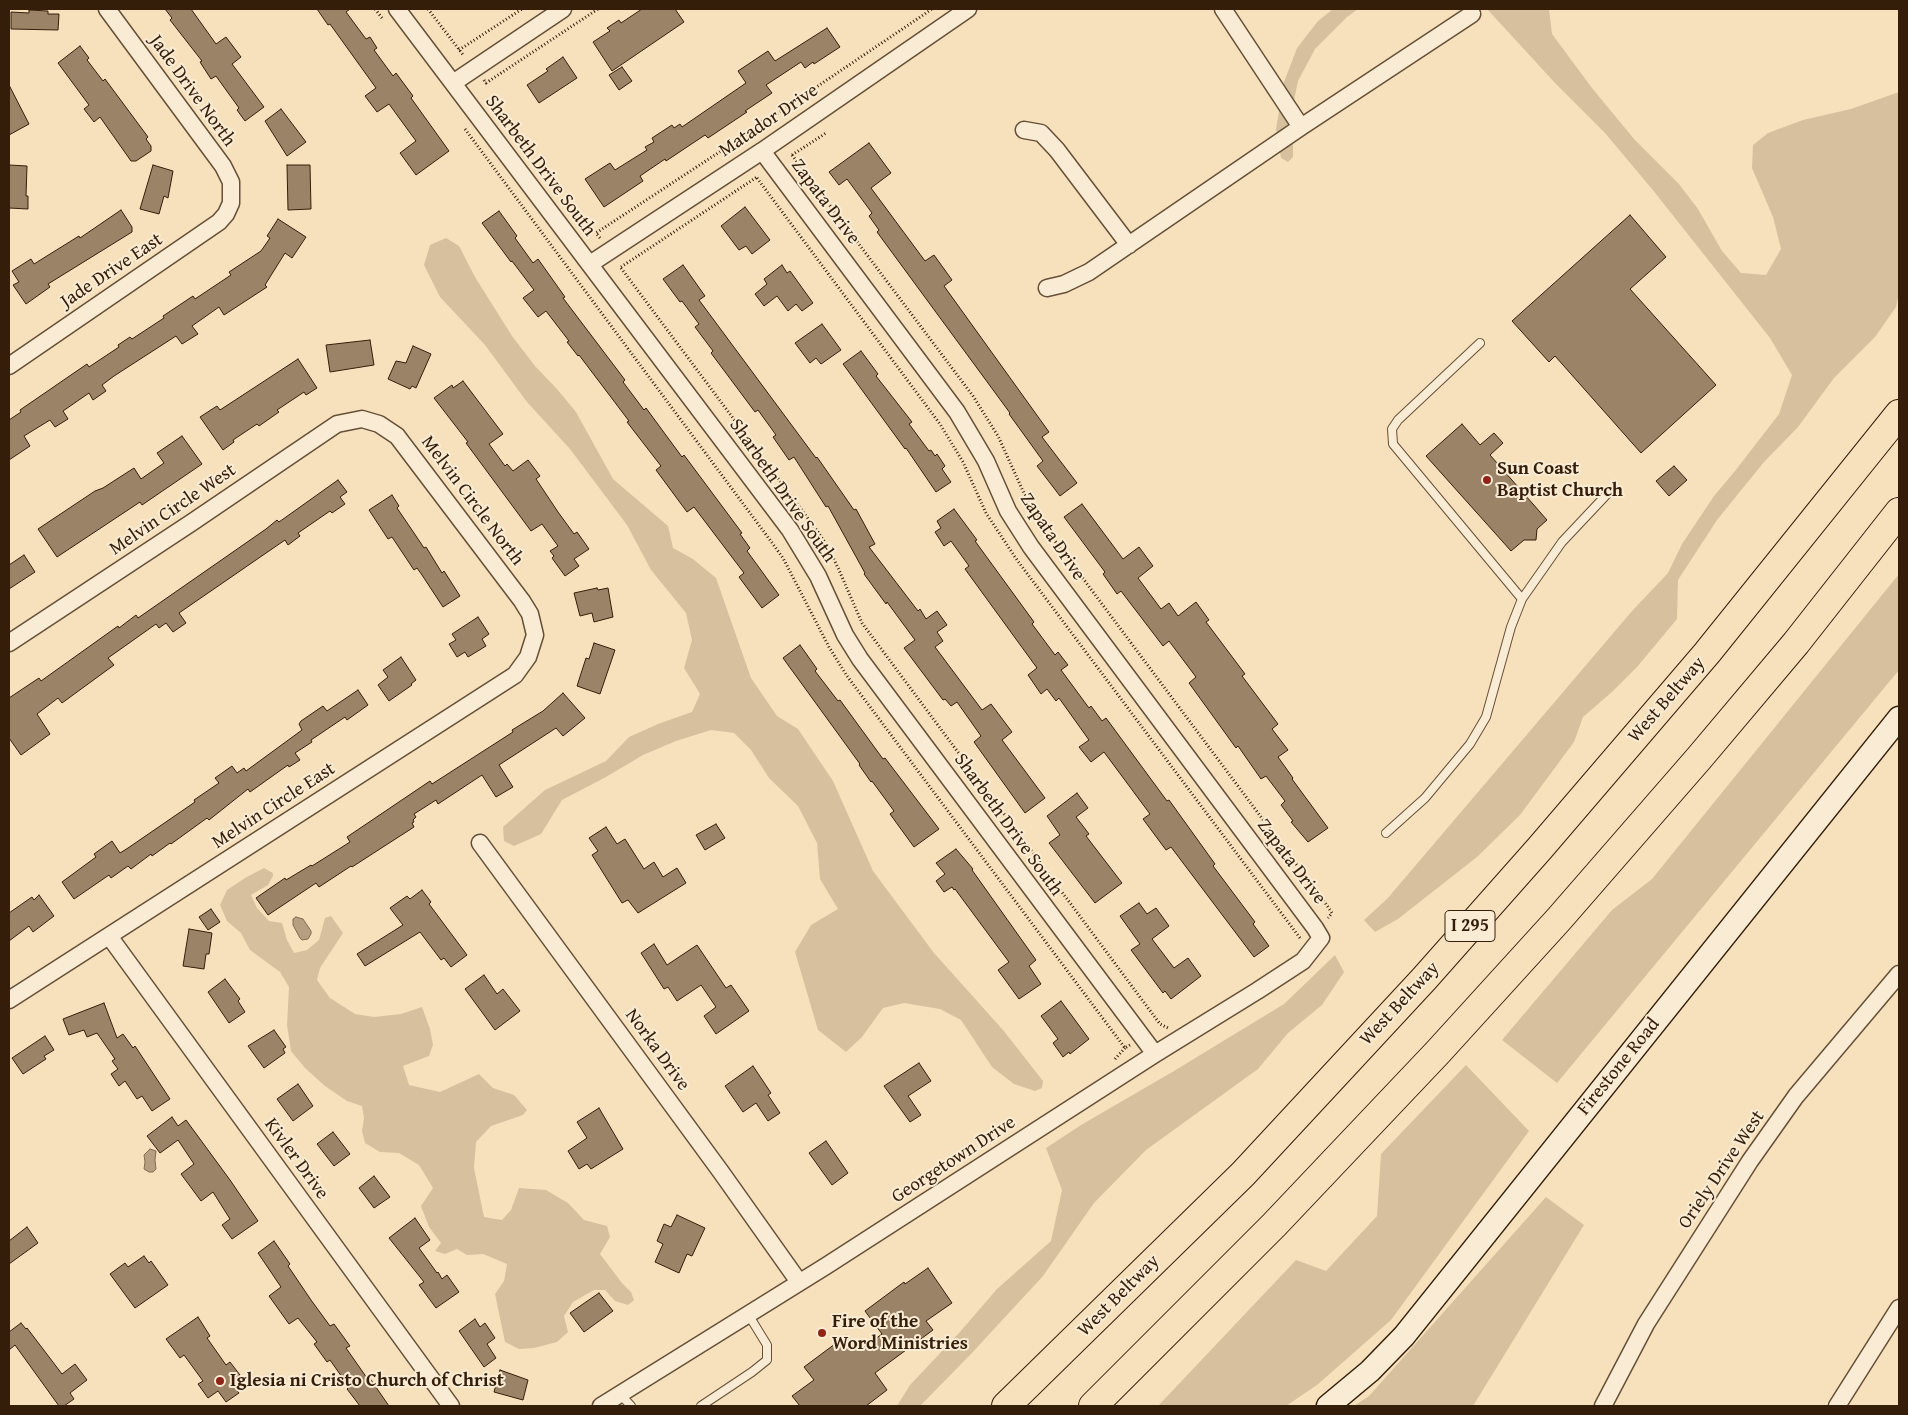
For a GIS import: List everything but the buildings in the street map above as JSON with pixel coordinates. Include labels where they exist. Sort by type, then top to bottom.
[{"type":"highway","name":"West Beltway","points":[[1006,1406],[1243,1174],[1424,978],[1540,848],[1707,653],[1899,414]]},
{"type":"highway","points":[[1093,1406],[1281,1218],[1438,1052],[1546,934],[1796,643],[1899,512]]},
{"type":"street","name":"Jade Drive North","points":[[107,9],[223,166],[231,182],[231,202]]},
{"type":"street","name":"Sharbeth Drive South","points":[[397,9],[805,553],[845,634],[860,659],[1154,1054]]},
{"type":"street","points":[[453,84],[563,9]]},
{"type":"street","name":"Matador Drive","points":[[590,264],[762,151],[968,9]]},
{"type":"street","points":[[1223,9],[1301,127]]},
{"type":"street","points":[[1047,288],[1064,284],[1089,272],[1301,127],[1472,14]]},
{"type":"street","points":[[1024,130],[1041,133],[1057,150],[1129,245]]},
{"type":"street","name":"Zapata Drive","points":[[762,151],[957,412],[986,461],[1008,511],[1031,547],[1318,933]]},
{"type":"street","name":"Jade Drive East","points":[[9,366],[219,222],[226,214],[231,202]]},
{"type":"street","name":"Melvin Circle North","points":[[362,419],[379,424],[398,436],[522,601],[534,626]]},
{"type":"street","name":"Melvin Circle West","points":[[9,642],[337,424],[362,419]]},
{"type":"street","name":"Melvin Circle East","points":[[9,1000],[515,674],[528,657],[532,647],[535,635],[534,626]]},
{"type":"street","name":"Firestone Road","points":[[1328,1406],[1370,1371],[1404,1336],[1899,718]]},
{"type":"street","name":"Norka Drive","points":[[480,843],[721,1172],[799,1282]]},
{"type":"street","name":"Georgetown Drive","points":[[602,1406],[626,1400],[748,1314],[1303,961],[1318,933]]},
{"type":"street","name":"Kivler Drive","points":[[109,936],[451,1406]]},
{"type":"street","name":"Oriely Drive West","points":[[1603,1406],[1646,1324],[1750,1161],[1796,1096],[1899,974]]},
{"type":"street","points":[[1837,1406],[1899,1308]]},
{"type":"lane","points":[[1480,343],[1398,420],[1392,429],[1393,444],[1522,599]]},
{"type":"lane","points":[[1386,833],[1425,798],[1470,744],[1486,717],[1522,599],[1562,542],[1610,491]]},
{"type":"lane","points":[[701,1406],[767,1360],[767,1345],[748,1314]]},
{"type":"path","points":[[375,9],[386,24]]},
{"type":"path","points":[[428,9],[486,83],[598,9]]},
{"type":"path","points":[[459,50],[522,9]]},
{"type":"path","points":[[463,126],[783,558],[829,647],[847,676],[1125,1048],[1132,1044]]},
{"type":"path","points":[[792,155],[982,409],[998,436],[1023,491],[1049,533],[1332,912],[1318,933]]},
{"type":"path","points":[[621,268],[818,532],[828,547],[862,623],[1163,1027],[1169,1029],[1176,1027]]},
{"type":"path","points":[[1156,1032],[1163,1027]]},
{"type":"shaded area","points":[[1333,9],[1358,9],[1347,17],[1315,49],[1298,81],[1290,120],[1293,133],[1293,157],[1288,162],[1281,158],[1276,129],[1284,82],[1297,48],[1318,21]]},
{"type":"shaded area","points":[[1487,9],[1549,9],[1552,34],[1592,88],[1634,139],[1679,184],[1698,209],[1722,251],[1741,273],[1766,275],[1781,249],[1773,217],[1752,168],[1753,145],[1768,133],[1803,120],[1851,109],[1899,92],[1899,293],[1896,307],[1875,337],[1834,378],[1798,427],[1764,462],[1717,520],[1678,580],[1677,619],[1637,667],[1583,717],[1574,742],[1520,815],[1477,857],[1398,919],[1375,932],[1364,920],[1387,899],[1632,611],[1668,573],[1682,544],[1714,496],[1779,414],[1792,375],[1770,338],[1652,189],[1605,133],[1555,83]]},
{"type":"shaded area","points":[[446,238],[459,246],[475,277],[512,336],[535,366],[576,412],[613,479],[668,526],[673,548],[693,559],[716,578],[751,678],[777,716],[798,729],[833,781],[873,871],[934,953],[1003,1030],[1043,1081],[1042,1088],[1035,1091],[1014,1084],[992,1067],[961,1020],[940,1009],[904,1003],[883,1008],[862,1037],[846,1052],[818,1030],[795,952],[811,925],[838,909],[820,879],[817,843],[798,806],[769,778],[751,750],[734,733],[711,730],[676,741],[643,755],[562,800],[541,834],[514,846],[504,841],[503,827],[545,790],[606,761],[629,737],[692,712],[700,694],[684,668],[692,640],[686,613],[651,570],[627,525],[570,449],[527,402],[485,345],[440,297],[424,265],[430,245]]},
{"type":"shaded area","points":[[1899,574],[1899,670],[1557,1083],[1502,1040],[1612,910],[1652,879]]},
{"type":"shaded area","points":[[264,868],[273,873],[273,876],[268,885],[251,895],[257,908],[269,921],[282,923],[287,940],[294,953],[307,950],[319,940],[325,918],[331,916],[343,933],[320,968],[317,980],[330,998],[355,1014],[374,1017],[401,1014],[422,1007],[430,1029],[433,1045],[429,1056],[403,1066],[409,1085],[440,1092],[479,1074],[493,1088],[514,1095],[527,1110],[523,1115],[491,1126],[476,1142],[474,1168],[484,1217],[502,1220],[511,1210],[519,1188],[546,1190],[568,1203],[584,1220],[607,1226],[610,1237],[600,1254],[631,1292],[634,1300],[628,1305],[615,1301],[605,1290],[594,1290],[573,1302],[564,1316],[568,1332],[557,1342],[534,1348],[519,1349],[505,1342],[495,1294],[504,1281],[507,1264],[483,1254],[467,1255],[457,1249],[445,1254],[435,1251],[441,1243],[429,1227],[421,1206],[433,1188],[419,1165],[399,1153],[380,1152],[365,1143],[362,1131],[364,1118],[362,1106],[347,1101],[325,1086],[305,1068],[291,1051],[287,1025],[289,987],[280,972],[250,950],[241,933],[227,921],[220,905],[227,890]]},
{"type":"shaded area","points":[[296,917],[303,919],[311,931],[308,939],[302,940],[300,938],[293,925],[293,919]]},
{"type":"shaded area","points":[[1335,955],[1344,972],[1322,1005],[1288,1033],[1258,1069],[1146,1150],[1094,1203],[1043,1276],[920,1406],[897,1406],[910,1385],[997,1289],[1051,1241],[1062,1190],[1046,1148],[1081,1125],[1284,1004]]},
{"type":"shaded area","points":[[1466,1065],[1529,1131],[1391,1320],[1317,1385],[1286,1406],[1158,1406],[1296,1260],[1326,1271],[1377,1216],[1381,1154]]},
{"type":"shaded area","points":[[150,1149],[156,1151],[156,1169],[153,1172],[144,1169],[144,1155]]},
{"type":"shaded area","points":[[1546,1197],[1584,1225],[1473,1406],[1354,1406],[1369,1396]]},
{"type":"place","name":"Sun Coast Baptist Church","points":[[1487,480]]},
{"type":"place","name":"Fire of the Word Ministries","points":[[822,1333]]},
{"type":"place","name":"Iglesia ni Cristo Church of Christ","points":[[220,1381]]}]
